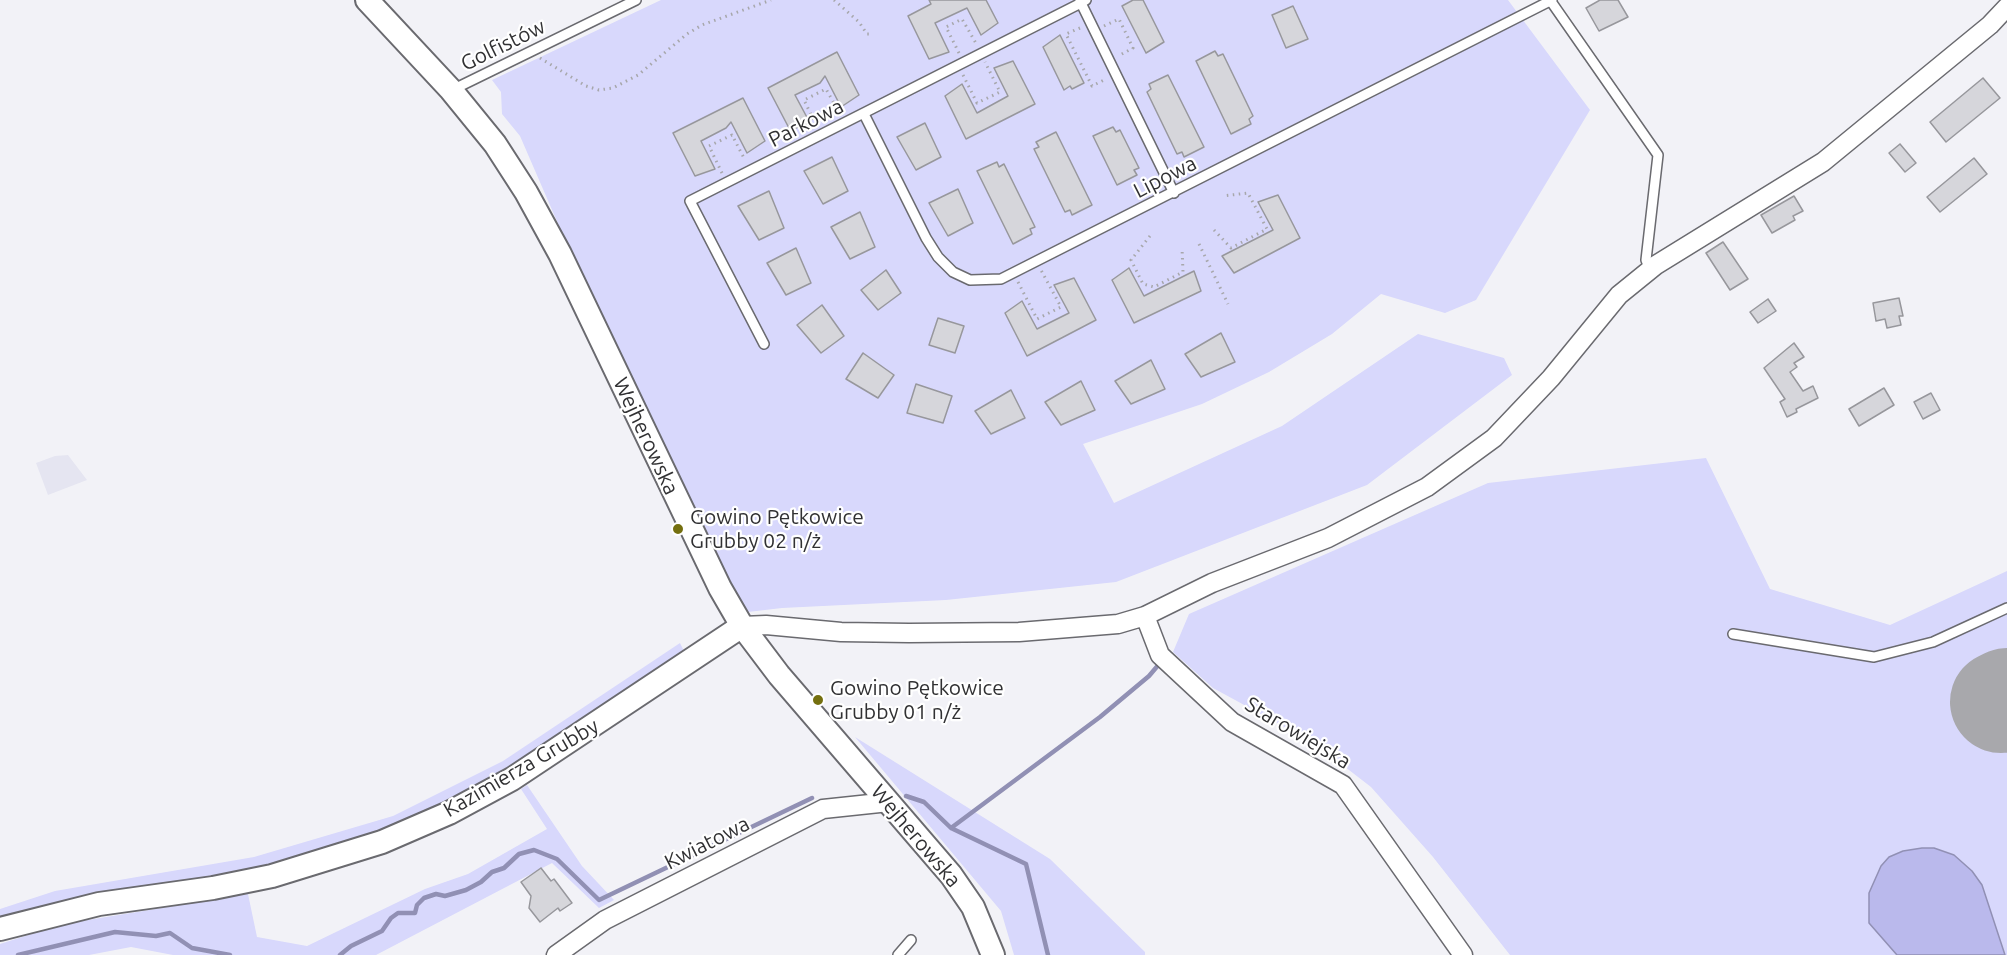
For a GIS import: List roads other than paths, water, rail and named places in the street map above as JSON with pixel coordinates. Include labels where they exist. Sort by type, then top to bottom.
[{"type":"street","name":"Wejherowska","points":[[367,0],[452,90],[495,144],[526,192],[560,254],[688,524],[742,626],[779,675],[963,891],[981,924],[993,955]]},
{"type":"street","points":[[742,626],[766,625],[864,632],[1019,632],[1118,624],[1145,616],[1212,583],[1328,538],[1427,487],[1494,438],[1551,378],[1619,295],[1650,270],[1823,162],[1990,25],[2007,7]]},
{"type":"street","name":"Starowiejska","points":[[1145,616],[1160,655],[1232,722],[1343,785],[1463,955]]},
{"type":"street","name":"Kazimierza Grubby","points":[[0,929],[99,904],[213,888],[272,876],[382,842],[449,813],[512,779],[742,626]]},
{"type":"street","name":"Kwiatowa","points":[[556,955],[605,920],[824,809],[889,802]]},
{"type":"lane","name":"Golfistów","points":[[452,90],[636,0]]},
{"type":"lane","name":"Lipowa","points":[[864,114],[926,238],[938,257],[953,272],[970,280],[1001,279],[1015,275],[1551,0]]},
{"type":"lane","points":[[1551,0],[1658,154],[1646,260],[1650,270]]},
{"type":"lane","points":[[1082,1],[1174,193]]},
{"type":"lane","name":"Parkowa","points":[[764,344],[690,201],[1082,1]]},
{"type":"lane","points":[[1733,634],[1874,657],[1933,642],[2007,608]]},
{"type":"lane","points":[[898,955],[911,940]]},
{"type":"waterway","points":[[951,828],[1100,717],[1149,676],[1160,663]]},
{"type":"waterway","points":[[906,796],[924,802],[951,828],[1026,864],[1048,955]]},
{"type":"waterway","points":[[340,955],[351,946],[382,931],[391,918],[398,913],[415,913],[417,905],[424,898],[436,894],[445,896],[466,890],[481,882],[492,872],[504,868],[519,854],[534,850],[557,859],[599,900],[812,798]]},
{"type":"waterway","points":[[18,955],[115,932],[156,936],[170,933],[192,948],[230,955]]},
{"type":"place","name":"Gowino Pętkowice Grubby 02 n/ż","points":[[678,529]]},
{"type":"place","name":"Gowino Pętkowice Grubby 01 n/ż","points":[[818,700]]}]
